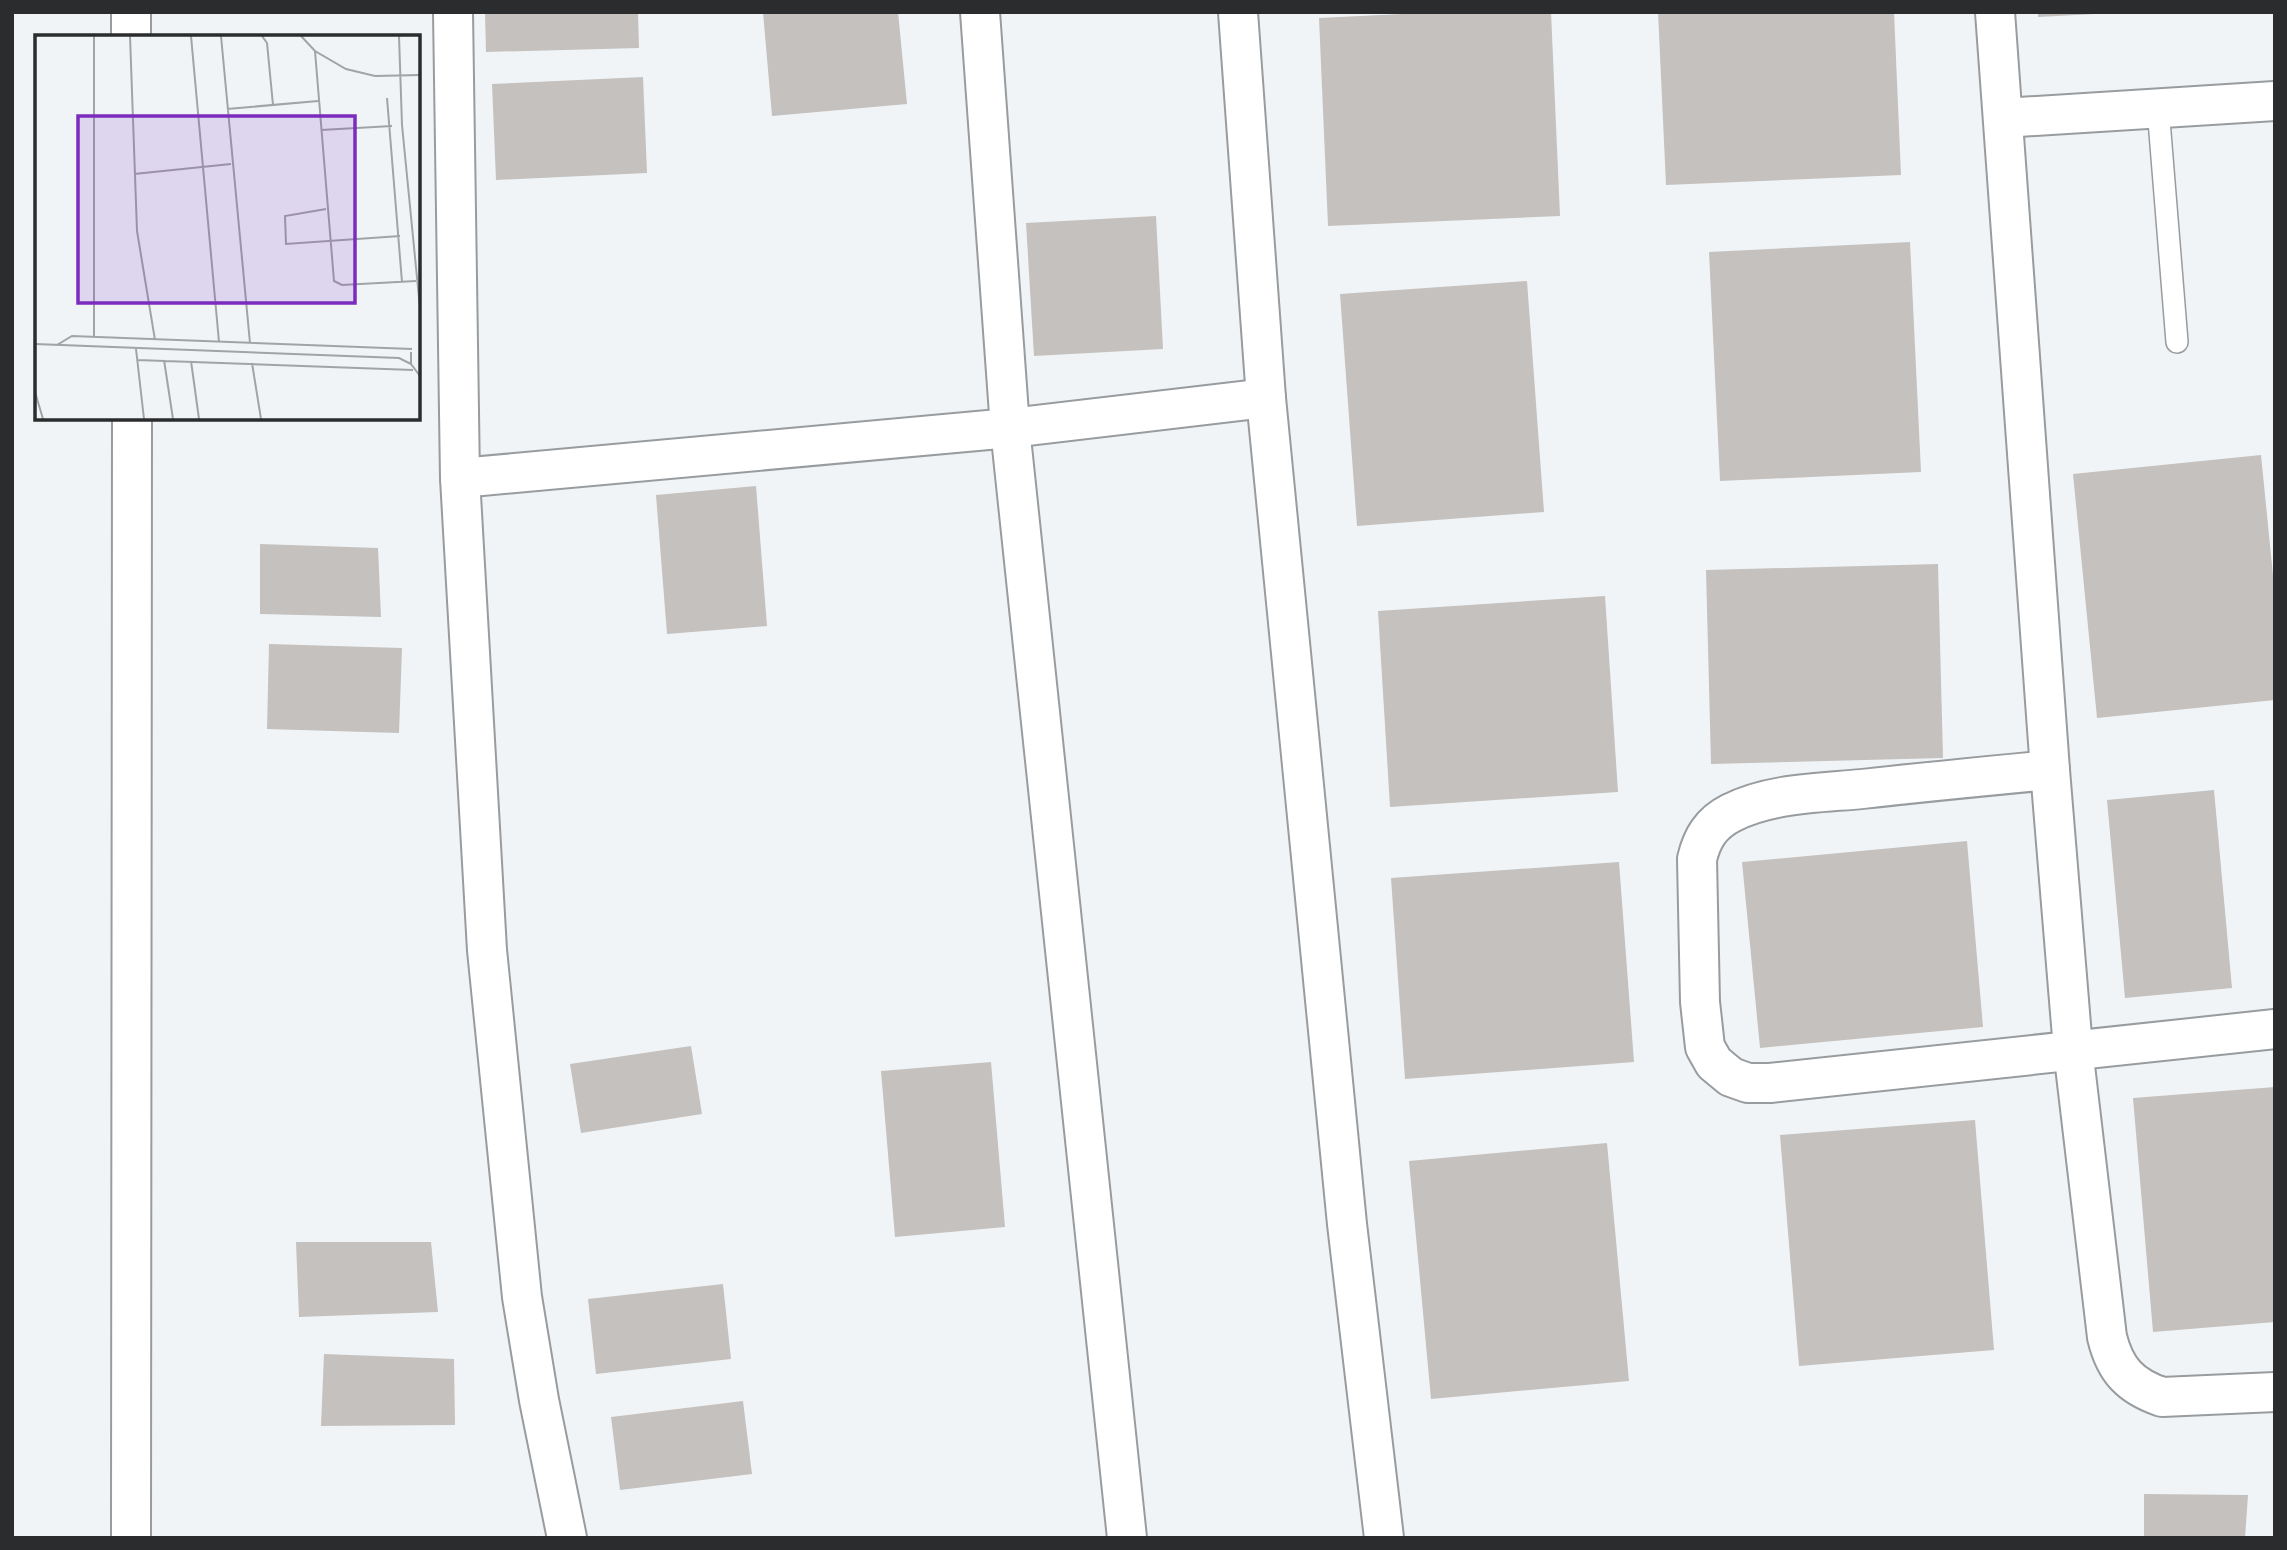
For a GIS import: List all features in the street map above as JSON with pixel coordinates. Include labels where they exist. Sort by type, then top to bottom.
[{"type":"street","points":[[131,12],[131,35]]},
{"type":"street","points":[[453,12],[460,478],[487,950],[522,1297],[539,1400],[568,1538]]},
{"type":"street","points":[[979,12],[1010,428],[1127,1538]]},
{"type":"street","points":[[1238,12],[1266,398],[1347,1224],[1384,1538]]},
{"type":"street","points":[[1995,12],[2073,1049],[2107,1338],[2114,1362],[2122,1372],[2139,1386],[2162,1397],[2275,1392]]},
{"type":"street","points":[[2003,118],[2275,101]]},
{"type":"street","points":[[460,478],[1010,428],[1266,398]]},
{"type":"street","points":[[131,1538],[132,420]]},
{"type":"street","points":[[2050,770],[1798,795],[1751,805],[1730,814],[1711,827],[1702,841],[1698,859],[1700,1002],[1705,1047],[1714,1063],[1731,1077],[1748,1083],[1770,1083],[2275,1029]]},
{"type":"lane","points":[[2158,108],[2177,342]]},
{"type":"building","points":[[485,12],[638,12],[639,48],[486,52]]},
{"type":"building","points":[[763,12],[898,12],[907,104],[772,116]]},
{"type":"building","points":[[1443,12],[1551,12],[1560,216],[1328,226],[1319,18]]},
{"type":"building","points":[[1658,12],[1894,12],[1901,175],[1666,185]]},
{"type":"building","points":[[2038,12],[2094,12],[2095,14],[2038,17]]},
{"type":"building","points":[[643,77],[647,173],[496,180],[492,84]]},
{"type":"building","points":[[1156,216],[1163,349],[1034,356],[1026,223]]},
{"type":"building","points":[[1910,242],[1921,472],[1720,481],[1709,252]]},
{"type":"building","points":[[1527,281],[1544,512],[1357,526],[1340,294]]},
{"type":"building","points":[[2261,455],[2275,595],[2275,700],[2097,718],[2073,474]]},
{"type":"building","points":[[756,486],[767,626],[667,634],[656,495]]},
{"type":"building","points":[[260,544],[378,548],[381,617],[260,614]]},
{"type":"building","points":[[1938,564],[1943,758],[1711,764],[1706,570]]},
{"type":"building","points":[[1605,596],[1618,792],[1390,807],[1378,611]]},
{"type":"building","points":[[269,644],[402,648],[399,733],[267,729]]},
{"type":"building","points":[[2214,790],[2232,988],[2125,998],[2107,800]]},
{"type":"building","points":[[1967,841],[1983,1027],[1760,1048],[1742,862]]},
{"type":"building","points":[[1619,862],[1634,1062],[1405,1079],[1391,878]]},
{"type":"building","points":[[691,1046],[702,1114],[581,1133],[570,1064]]},
{"type":"building","points":[[991,1062],[1005,1227],[895,1237],[881,1071]]},
{"type":"building","points":[[2275,1087],[2275,1322],[2153,1332],[2133,1098]]},
{"type":"building","points":[[1975,1120],[1994,1350],[1799,1366],[1780,1135]]},
{"type":"building","points":[[1607,1143],[1629,1381],[1431,1399],[1409,1161]]},
{"type":"building","points":[[296,1242],[431,1242],[438,1312],[299,1317]]},
{"type":"building","points":[[723,1284],[731,1359],[596,1374],[588,1299]]},
{"type":"building","points":[[324,1354],[454,1359],[455,1425],[321,1426]]},
{"type":"building","points":[[743,1401],[752,1474],[620,1490],[611,1417]]},
{"type":"building","points":[[2144,1494],[2248,1495],[2245,1538],[2144,1538]]}]
